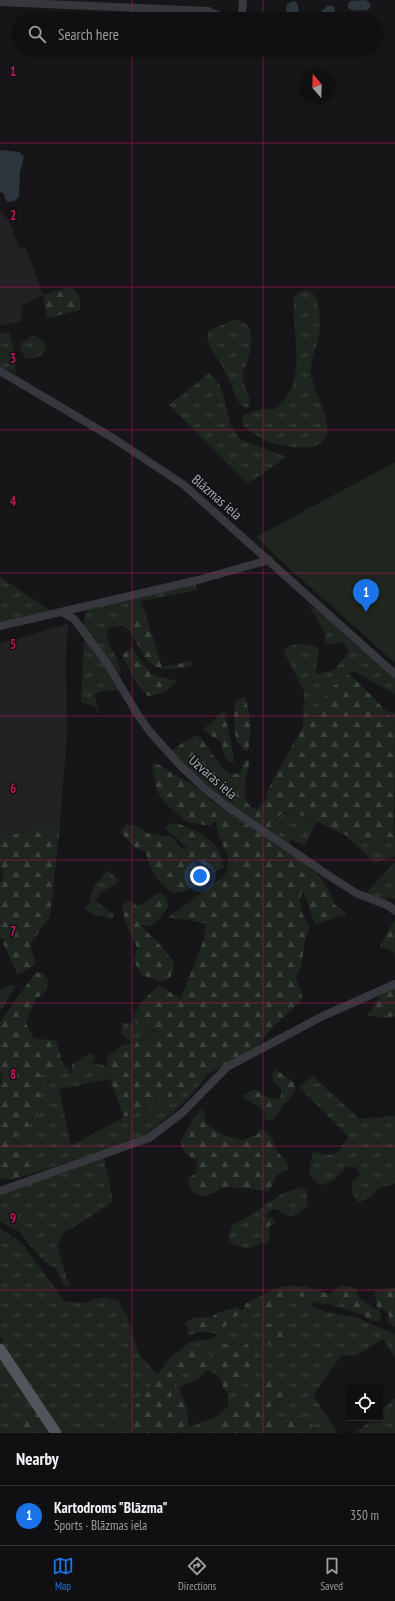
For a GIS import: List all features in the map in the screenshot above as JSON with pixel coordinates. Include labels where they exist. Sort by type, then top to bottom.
[{"type":"main road","points":[[0,1349],[56,1433]]},
{"type":"street","points":[[242,12],[243,0]]},
{"type":"street","points":[[0,2],[87,3],[210,12]]},
{"type":"street","name":"Blāzmas iela","points":[[0,371],[113,438],[184,485],[395,674]]},
{"type":"street","points":[[0,626],[198,580],[269,560]]},
{"type":"street","name":"Uzvaras iela","points":[[62,612],[74,618],[107,663],[150,732],[179,764],[203,787],[224,805],[331,877],[356,892],[389,906],[395,911]]},
{"type":"street","points":[[0,1191],[149,1138],[183,1112],[227,1067],[321,1017],[395,984]]},
{"type":"shaded area","points":[[365,0],[369,2],[371,6],[368,10],[355,10],[348,8],[350,1]]},
{"type":"shaded area","points":[[294,1],[297,3],[299,12],[286,12],[287,4]]},
{"type":"shaded area","points":[[327,6],[334,6],[335,12],[322,11]]},
{"type":"shaded area","points":[[0,150],[19,152],[24,156],[20,172],[19,197],[14,201],[8,202],[5,199],[4,194],[0,192]]},
{"type":"shaded area","points":[[0,210],[9,221],[19,247],[26,248],[43,295],[22,306],[21,321],[0,326]]},
{"type":"shaded area","points":[[68,624],[66,657],[67,736],[60,825],[0,837],[0,643]]},
{"type":"green space","points":[[71,288],[76,292],[79,298],[80,310],[47,318],[43,295]]},
{"type":"green space","points":[[309,290],[315,296],[319,308],[319,335],[311,373],[326,418],[326,435],[322,442],[311,447],[275,444],[266,441],[243,426],[243,415],[275,408],[286,398],[292,386],[296,372],[294,297],[301,291]]},
{"type":"green space","points":[[234,320],[241,321],[246,324],[249,328],[252,340],[250,353],[243,374],[244,383],[250,399],[250,407],[245,408],[238,401],[225,371],[209,345],[207,336],[208,331]]},
{"type":"green space","points":[[9,332],[15,352],[16,374],[0,366],[0,334]]},
{"type":"green space","points":[[33,335],[43,340],[46,350],[31,359],[25,358],[20,348],[21,342]]},
{"type":"green space","points":[[209,373],[218,383],[222,391],[231,426],[240,439],[286,457],[248,484],[169,405]]},
{"type":"green space","points":[[395,462],[395,663],[256,537]]},
{"type":"green space","points":[[0,577],[50,610],[0,622]]},
{"type":"green space","points":[[194,583],[198,590],[141,601],[144,609],[124,620],[123,625],[107,629],[108,643],[118,660],[121,674],[115,670],[83,626],[84,617],[89,608]]},
{"type":"green space","points":[[309,606],[318,610],[395,679],[395,694],[351,670],[350,674],[331,688],[303,727],[304,691],[286,656],[284,649],[288,646],[297,644],[306,644],[319,648],[316,674],[334,670],[349,652],[344,643],[324,644],[326,634]]},
{"type":"green space","points":[[144,609],[162,667],[191,661],[193,665],[174,669],[162,669],[151,664],[146,659],[133,637],[123,625],[124,620]]},
{"type":"green space","points":[[84,635],[113,676],[119,690],[95,694],[99,715],[96,707],[81,702]]},
{"type":"green space","points":[[132,648],[151,674],[177,681],[164,692],[148,696],[133,676],[122,654]]},
{"type":"green space","points":[[350,674],[386,711],[395,728],[394,837],[373,842],[357,840],[310,819],[289,813],[280,815],[268,829],[225,801],[171,752],[185,741],[196,736],[201,738],[222,768],[232,774],[240,773],[245,759],[250,760],[244,788],[245,795],[246,801],[250,806],[257,809],[266,799],[269,788],[275,776],[306,722],[331,688]]},
{"type":"green space","points":[[245,697],[250,725],[250,739],[247,752],[237,742],[235,733],[234,706],[237,700]]},
{"type":"green space","points":[[224,710],[234,758],[233,763],[225,758],[222,743],[203,730]]},
{"type":"green space","points":[[386,711],[395,713],[395,728]]},
{"type":"green space","points":[[156,763],[193,785],[217,805],[314,869],[326,886],[334,904],[344,911],[345,915],[315,924],[303,891],[300,905],[305,919],[310,927],[304,944],[302,964],[296,977],[303,999],[273,1027],[254,1050],[206,1075],[173,1096],[124,1117],[110,1079],[107,1056],[123,1045],[141,1041],[160,1034],[143,1024],[132,1023],[136,1011],[142,1002],[159,986],[181,998],[204,939],[206,924],[190,920],[168,918],[224,876],[228,868],[228,856],[218,835],[216,820],[210,826],[187,822],[165,803],[157,791],[152,767],[153,764]]},
{"type":"green space","points":[[290,813],[316,821],[305,845],[292,840],[288,843],[268,829],[280,816]]},
{"type":"green space","points":[[175,823],[200,833],[213,843],[222,858],[223,867],[215,872],[195,858],[192,860],[202,873],[204,881],[183,892],[172,893],[154,875],[145,851],[136,848],[120,832],[127,824],[140,828],[147,833],[172,837],[181,849],[187,847],[165,828]]},
{"type":"green space","points":[[60,825],[50,917],[30,944],[36,964],[18,975],[3,943],[5,939],[0,938],[0,882],[4,880],[0,865],[0,837]]},
{"type":"green space","points":[[346,836],[368,842],[395,836],[395,856],[375,863]]},
{"type":"green space","points":[[395,862],[395,899],[387,897],[386,901],[367,892]]},
{"type":"green space","points":[[108,870],[119,881],[101,893],[95,901],[114,914],[112,919],[93,915],[85,908],[90,902],[93,887]]},
{"type":"green space","points":[[160,893],[167,898],[168,907],[158,920],[150,926],[140,925],[162,947],[175,964],[170,978],[162,982],[142,975],[136,965],[134,960],[137,948],[125,921],[122,906],[128,901],[134,902],[137,907],[148,901],[155,894]]},
{"type":"green space","points":[[395,919],[395,957],[393,952],[380,946]]},
{"type":"green space","points":[[36,972],[44,973],[48,980],[46,991],[35,1000],[26,1023],[34,1039],[56,1040],[61,1059],[65,1066],[41,1075],[40,1102],[37,1115],[30,1125],[12,1139],[29,1159],[34,1173],[11,1180],[0,1178],[0,1086],[2,1080],[0,1071],[0,1022]]},
{"type":"green space","points":[[12,985],[16,986],[0,1011],[0,989]]},
{"type":"green space","points":[[395,988],[395,1016],[384,1018],[368,1015],[380,995]]},
{"type":"green space","points":[[123,1023],[143,1024],[149,1029],[160,1034],[133,1043],[122,1035]]},
{"type":"green space","points":[[91,1053],[96,1058],[82,1069],[72,1074],[72,1064]]},
{"type":"green space","points":[[91,1063],[108,1066],[110,1079],[59,1089],[71,1146],[124,1117],[173,1096],[206,1075],[206,1077],[186,1101],[144,1137],[34,1173],[29,1159],[12,1139],[35,1118],[40,1100],[41,1075],[65,1066],[72,1074]]},
{"type":"green space","points":[[276,1070],[294,1082],[296,1089],[273,1120],[264,1120],[265,1112],[242,1096],[254,1089],[270,1098],[280,1100],[282,1089],[275,1083],[272,1076]]},
{"type":"green space","points":[[313,1076],[360,1119],[395,1116],[395,1183],[378,1189],[372,1196],[358,1203],[352,1192],[352,1181],[361,1175],[356,1167],[347,1167],[325,1184],[321,1185],[312,1179],[310,1175],[310,1167],[313,1152],[326,1155],[335,1154],[341,1148],[348,1136],[299,1087]]},
{"type":"green space","points":[[203,1109],[206,1123],[221,1134],[241,1140],[257,1135],[260,1129],[270,1135],[277,1151],[285,1160],[289,1169],[278,1173],[269,1192],[247,1188],[225,1187],[211,1194],[202,1196],[195,1194],[188,1179],[196,1173],[197,1162],[184,1152],[181,1142],[193,1118]]},
{"type":"green space","points":[[104,1156],[113,1202],[61,1235],[61,1240],[57,1245],[70,1286],[64,1285],[55,1267],[40,1257],[23,1236],[0,1221],[0,1194]]},
{"type":"green space","points":[[298,1188],[306,1190],[308,1206],[292,1216],[286,1215],[277,1209],[272,1209],[261,1224],[260,1232],[262,1242],[248,1249],[234,1245],[228,1240],[232,1225],[249,1216],[272,1200]]},
{"type":"green space","points":[[265,1216],[274,1218],[275,1223],[269,1226],[270,1238],[267,1244],[262,1242],[260,1231],[261,1223]]},
{"type":"green space","points":[[0,1228],[12,1236],[6,1242],[14,1237],[24,1246],[64,1301],[83,1303],[103,1297],[118,1301],[127,1315],[138,1353],[158,1376],[120,1429],[120,1433],[60,1433],[38,1396],[2,1343],[3,1339],[0,1336]]},
{"type":"green space","points":[[342,1285],[356,1288],[360,1299],[378,1310],[374,1292],[395,1288],[395,1327],[388,1323],[389,1315],[383,1308],[379,1310],[381,1316],[380,1321],[371,1321],[340,1296],[333,1301],[324,1304],[300,1296],[277,1304],[262,1313],[244,1309],[245,1304],[279,1287],[304,1286],[329,1294]]},
{"type":"green space","points":[[300,1296],[314,1301],[312,1307],[326,1312],[355,1317],[395,1334],[395,1357],[383,1339],[359,1354],[341,1356],[313,1395],[338,1433],[316,1433],[309,1420],[303,1417],[297,1416],[280,1419],[270,1416],[267,1411],[274,1404],[282,1401],[289,1401],[283,1388],[272,1378],[256,1385],[241,1407],[231,1410],[218,1421],[192,1433],[177,1433],[188,1427],[216,1417],[228,1407],[228,1394],[265,1366],[247,1344],[235,1345],[216,1343],[218,1356],[214,1359],[198,1345],[186,1345],[188,1343],[212,1338],[219,1334],[225,1330],[227,1323],[244,1309],[262,1313],[277,1304]]},
{"type":"green space","points":[[340,1296],[364,1315],[326,1303],[334,1302]]},
{"type":"green space","points":[[236,1307],[243,1311],[227,1323],[225,1330],[219,1334],[202,1332],[188,1335],[187,1326],[184,1324],[190,1319],[200,1317],[211,1318],[217,1313]]},
{"type":"green space","points":[[284,1319],[288,1323],[290,1336],[283,1346],[272,1346],[264,1339],[259,1327]]},
{"type":"green space","points":[[216,1343],[235,1345],[247,1344],[265,1366],[228,1394],[223,1387],[221,1378],[214,1373],[207,1370],[198,1379],[192,1372],[180,1371],[172,1390],[171,1402],[175,1404],[175,1396],[181,1394],[187,1407],[188,1427],[177,1433],[120,1433],[120,1429],[128,1415],[168,1360],[186,1345],[198,1345],[214,1359],[218,1356]]},
{"type":"green space","points":[[0,1358],[36,1410],[28,1414],[14,1426],[15,1433],[0,1433]]},
{"type":"green space","points":[[180,1371],[192,1372],[198,1379],[179,1387],[181,1394],[179,1394],[175,1404],[171,1402],[172,1390]]},
{"type":"green space","points":[[272,1378],[283,1388],[289,1401],[274,1404],[267,1411],[270,1416],[279,1419],[297,1416],[303,1417],[309,1420],[316,1433],[192,1433],[218,1421],[231,1410],[241,1407],[241,1396],[256,1385]]},
{"type":"green space","points":[[395,1398],[395,1433],[355,1433],[370,1421],[383,1421],[383,1409]]},
{"type":"green space","points":[[36,1410],[49,1433],[15,1433],[14,1426],[28,1414]]},
{"type":"place","name":"Kartodroms \"Blāzma\"","points":[[366,612]]}]
